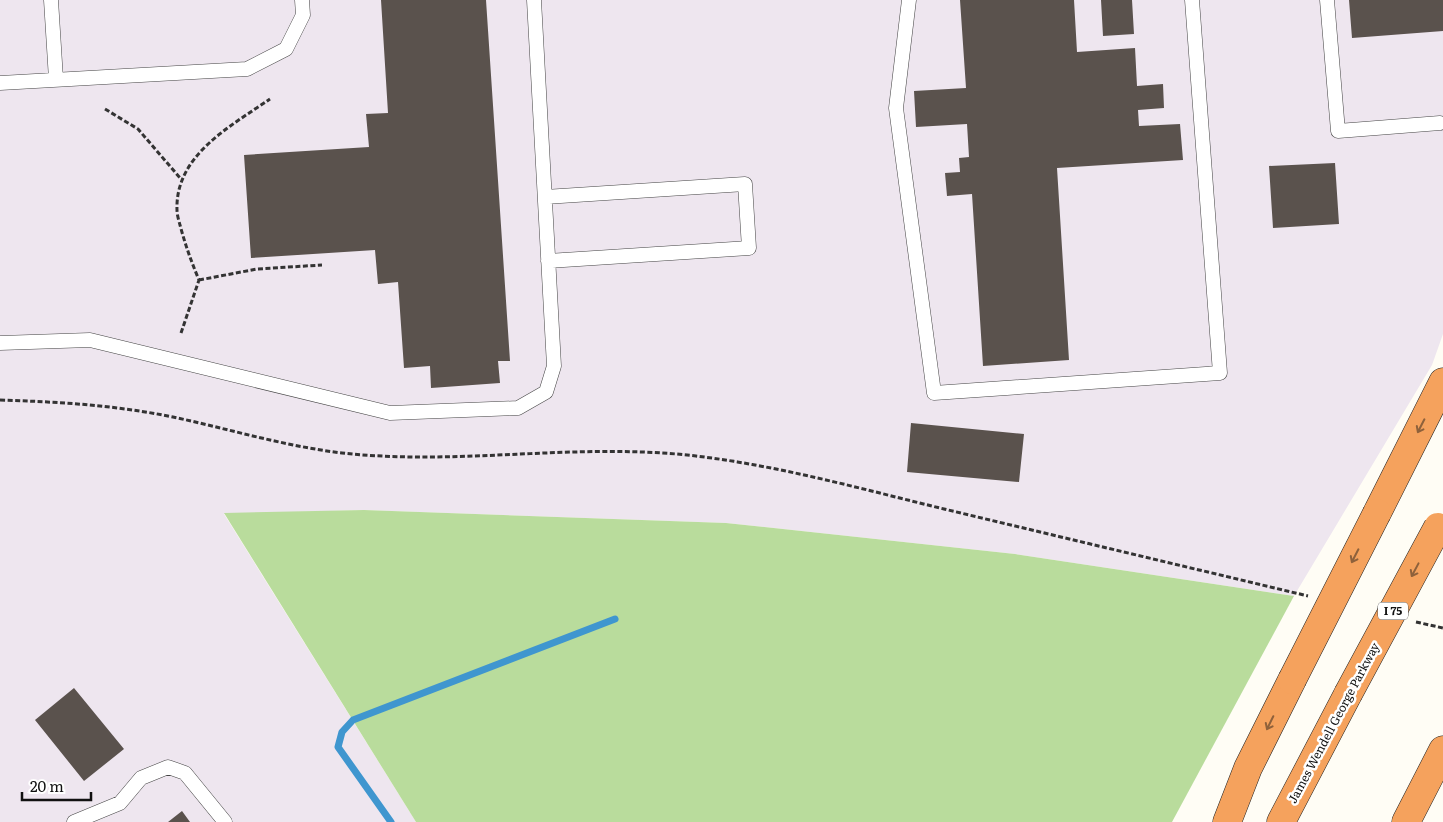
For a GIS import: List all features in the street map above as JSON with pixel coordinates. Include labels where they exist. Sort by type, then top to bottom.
[{"type":"highway","points":[[1227,822],[1248,768],[1443,382]]},
{"type":"highway","name":"James Wendell George Parkway","points":[[1281,822],[1441,522]]},
{"type":"highway","points":[[1410,813],[1443,750]]},
{"type":"highway","points":[[1410,813],[1443,764]]},
{"type":"lane","points":[[51,0],[56,79]]},
{"type":"lane","points":[[0,83],[247,69],[286,49],[303,14],[302,0]]},
{"type":"lane","points":[[0,343],[90,340],[390,413],[518,408],[546,392],[554,366],[534,0]]},
{"type":"lane","points":[[909,0],[896,108],[934,393],[1220,373],[1192,0]]},
{"type":"lane","points":[[1327,0],[1338,131],[1440,123]]},
{"type":"lane","points":[[545,197],[745,184],[749,248],[548,261]]},
{"type":"lane","points":[[74,822],[120,803],[141,778],[168,767],[185,773],[224,822]]},
{"type":"path","points":[[181,333],[199,280],[186,251],[177,210],[181,179],[196,155],[228,127],[270,99]]},
{"type":"path","points":[[105,109],[138,128],[181,179]]},
{"type":"path","points":[[199,280],[257,269],[322,265]]},
{"type":"path","points":[[0,400],[74,402],[132,409],[284,444],[341,453],[396,458],[639,452],[697,456],[798,474],[1308,596]]},
{"type":"path","points":[[1414,621],[1443,628]]},
{"type":"shaded area","points":[[0,0],[1443,0],[1443,334],[1432,365],[1294,596],[1015,554],[726,523],[364,510],[224,514],[416,822],[0,822]]},
{"type":"green space","points":[[364,510],[726,523],[1015,554],[1294,596],[1172,822],[416,822],[224,513]]},
{"type":"building","points":[[381,0],[486,0],[510,361],[498,361],[500,383],[431,388],[430,366],[404,368],[398,282],[378,284],[375,250],[251,258],[244,155],[369,147],[366,114],[388,113]]},
{"type":"building","points":[[960,0],[1074,0],[1077,52],[1135,48],[1137,86],[1163,84],[1164,108],[1138,110],[1139,126],[1180,124],[1183,160],[1057,168],[1069,360],[983,366],[972,194],[947,196],[945,173],[960,172],[959,158],[969,157],[967,124],[916,127],[914,91],[966,88]]},
{"type":"building","points":[[1101,0],[1132,0],[1134,34],[1103,36]]},
{"type":"building","points":[[1349,0],[1443,0],[1443,31],[1352,38]]},
{"type":"building","points":[[1335,163],[1339,224],[1273,228],[1269,166]]},
{"type":"building","points":[[911,423],[1024,434],[1019,482],[907,472]]},
{"type":"building","points":[[74,688],[124,749],[84,781],[35,720]]},
{"type":"building","points":[[182,811],[190,822],[168,822]]},
{"type":"waterway","points":[[391,822],[338,747],[342,732],[353,720],[615,619]]}]
